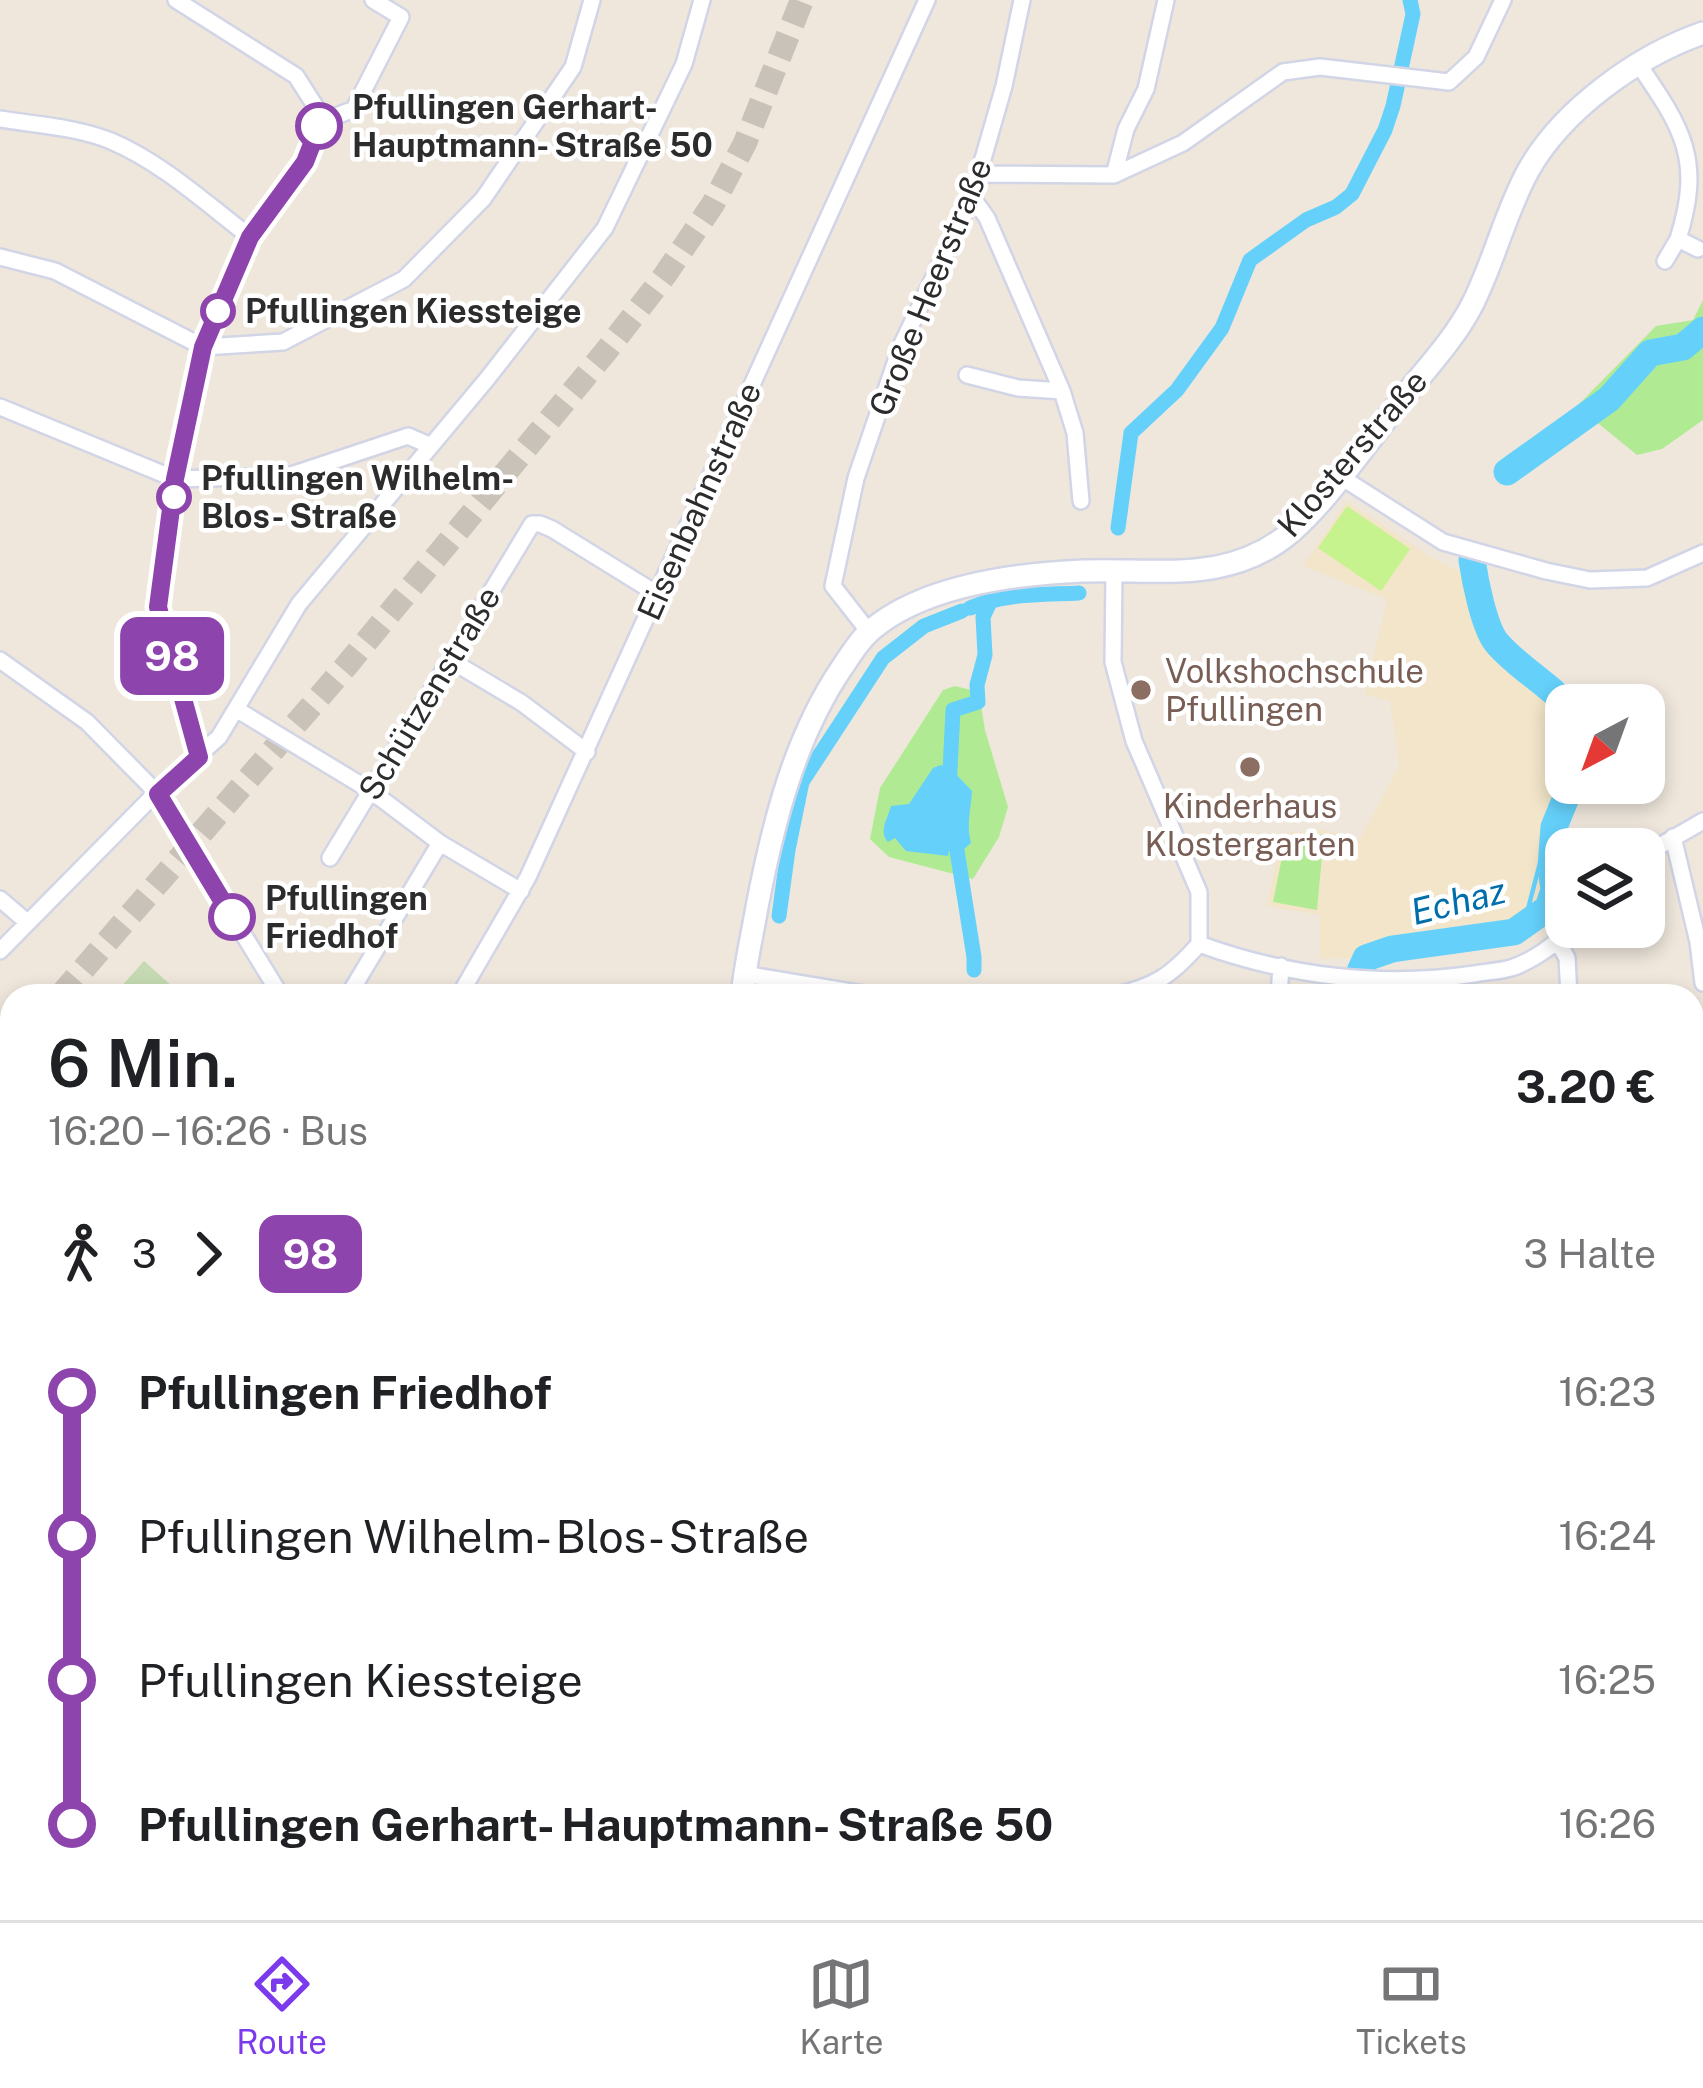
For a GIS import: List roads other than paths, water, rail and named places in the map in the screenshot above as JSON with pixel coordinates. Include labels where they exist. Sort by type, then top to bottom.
[{"type":"main road","name":"Klosterstraße","points":[[1114,572],[1167,573],[1242,561],[1293,531],[1455,332],[1472,305],[1528,172],[1556,130],[1639,64],[1703,33]]},
{"type":"main road","points":[[743,984],[769,848],[790,774],[824,695],[858,644],[907,605],[986,582],[1114,572]]},
{"type":"street","points":[[176,0],[296,76],[321,122],[305,162],[250,237],[203,347],[175,479],[158,607],[199,757]]},
{"type":"street","points":[[321,122],[354,109],[401,17],[373,0]]},
{"type":"street","points":[[0,257],[55,271],[203,347],[283,341],[404,279],[483,200],[573,67],[592,0]]},
{"type":"street","points":[[0,951],[219,737],[298,604],[487,379],[605,228],[684,64],[702,0]]},
{"type":"street","name":"Eisenbahnstraße","points":[[466,984],[521,891],[927,0]]},
{"type":"street","name":"Große Heerstraße","points":[[869,632],[833,586],[856,478],[901,346],[972,197],[1004,86],[1022,0]]},
{"type":"street","points":[[1114,176],[1126,129],[1146,88],[1166,0]]},
{"type":"street","points":[[979,174],[1114,176],[1183,143],[1282,72],[1320,67],[1449,82],[1476,57],[1503,0]]},
{"type":"street","points":[[1639,64],[1693,152],[1690,212],[1665,261]]},
{"type":"street","points":[[0,119],[77,131],[111,142],[151,164],[250,237]]},
{"type":"street","points":[[972,197],[987,218],[1061,391],[1075,433],[1082,501]]},
{"type":"street","points":[[1678,239],[1698,249]]},
{"type":"street","points":[[967,375],[1018,388],[1061,391]]},
{"type":"street","points":[[0,406],[175,479],[288,476],[409,436],[430,446]]},
{"type":"street","points":[[1341,477],[1419,529],[1460,548],[1590,580],[1647,578],[1703,553]]},
{"type":"street","name":"Schützenstraße","points":[[331,858],[529,528],[543,525],[657,594]]},
{"type":"street","points":[[1114,572],[1113,662],[1134,741],[1199,892],[1199,944],[1179,967],[1155,984]]},
{"type":"street","points":[[450,660],[522,703],[586,752]]},
{"type":"street","points":[[0,661],[87,722],[158,794],[273,984]]},
{"type":"street","points":[[236,709],[521,891]]},
{"type":"street","points":[[1665,842],[1703,821]]},
{"type":"street","points":[[1673,837],[1699,942],[1703,983]]},
{"type":"street","points":[[355,984],[440,843]]},
{"type":"street","points":[[0,898],[27,922]]},
{"type":"street","points":[[1199,944],[1235,956],[1363,981],[1439,979],[1513,968],[1548,948]]},
{"type":"street","points":[[1561,948],[1567,958],[1568,984]]},
{"type":"street","points":[[1280,984],[1281,966]]},
{"type":"water","points":[[941,765],[972,791],[971,843],[963,850],[949,851],[948,856],[906,851],[895,838],[888,842],[884,829],[891,806],[909,804],[933,768]]},
{"type":"waterway","points":[[1118,528],[1131,433],[1177,390],[1222,328],[1250,260],[1352,194],[1393,106],[1413,14],[1410,0]]},
{"type":"waterway","name":"Echaz","points":[[1507,472],[1609,399],[1650,353],[1683,347],[1703,330]]},
{"type":"waterway","name":"Echaz","points":[[1472,560],[1484,615],[1496,642],[1545,685]]},
{"type":"waterway","points":[[970,608],[1010,597],[1079,593]]},
{"type":"waterway","points":[[949,791],[953,710],[978,702],[985,655],[983,617],[991,600]]},
{"type":"waterway","points":[[779,916],[802,782],[883,658],[924,626],[962,611]]},
{"type":"waterway","name":"Echaz","points":[[1354,984],[1366,958],[1392,949],[1514,932],[1548,908],[1554,890],[1554,827],[1563,804]]},
{"type":"waterway","points":[[954,832],[974,970]]},
{"type":"waterway","points":[[1524,924],[1545,859]]},
{"type":"tunnel","points":[[70,984],[347,665],[665,275],[713,204],[745,143],[802,0]]},
{"type":"place","name":"Pfullingen Gerhart- Hauptmann- Straße 50","points":[[319,126]]},
{"type":"place","name":"Pfullingen Kiessteige","points":[[218,311]]},
{"type":"place","name":"Pfullingen Wilhelm- Blos- Straße","points":[[174,497]]},
{"type":"place","name":"Volkshochschule Pfullingen","points":[[1141,690]]},
{"type":"place","name":"Kinderhaus Klostergarten","points":[[1250,767]]},
{"type":"place","name":"Pfullingen Friedhof","points":[[232,917]]}]
